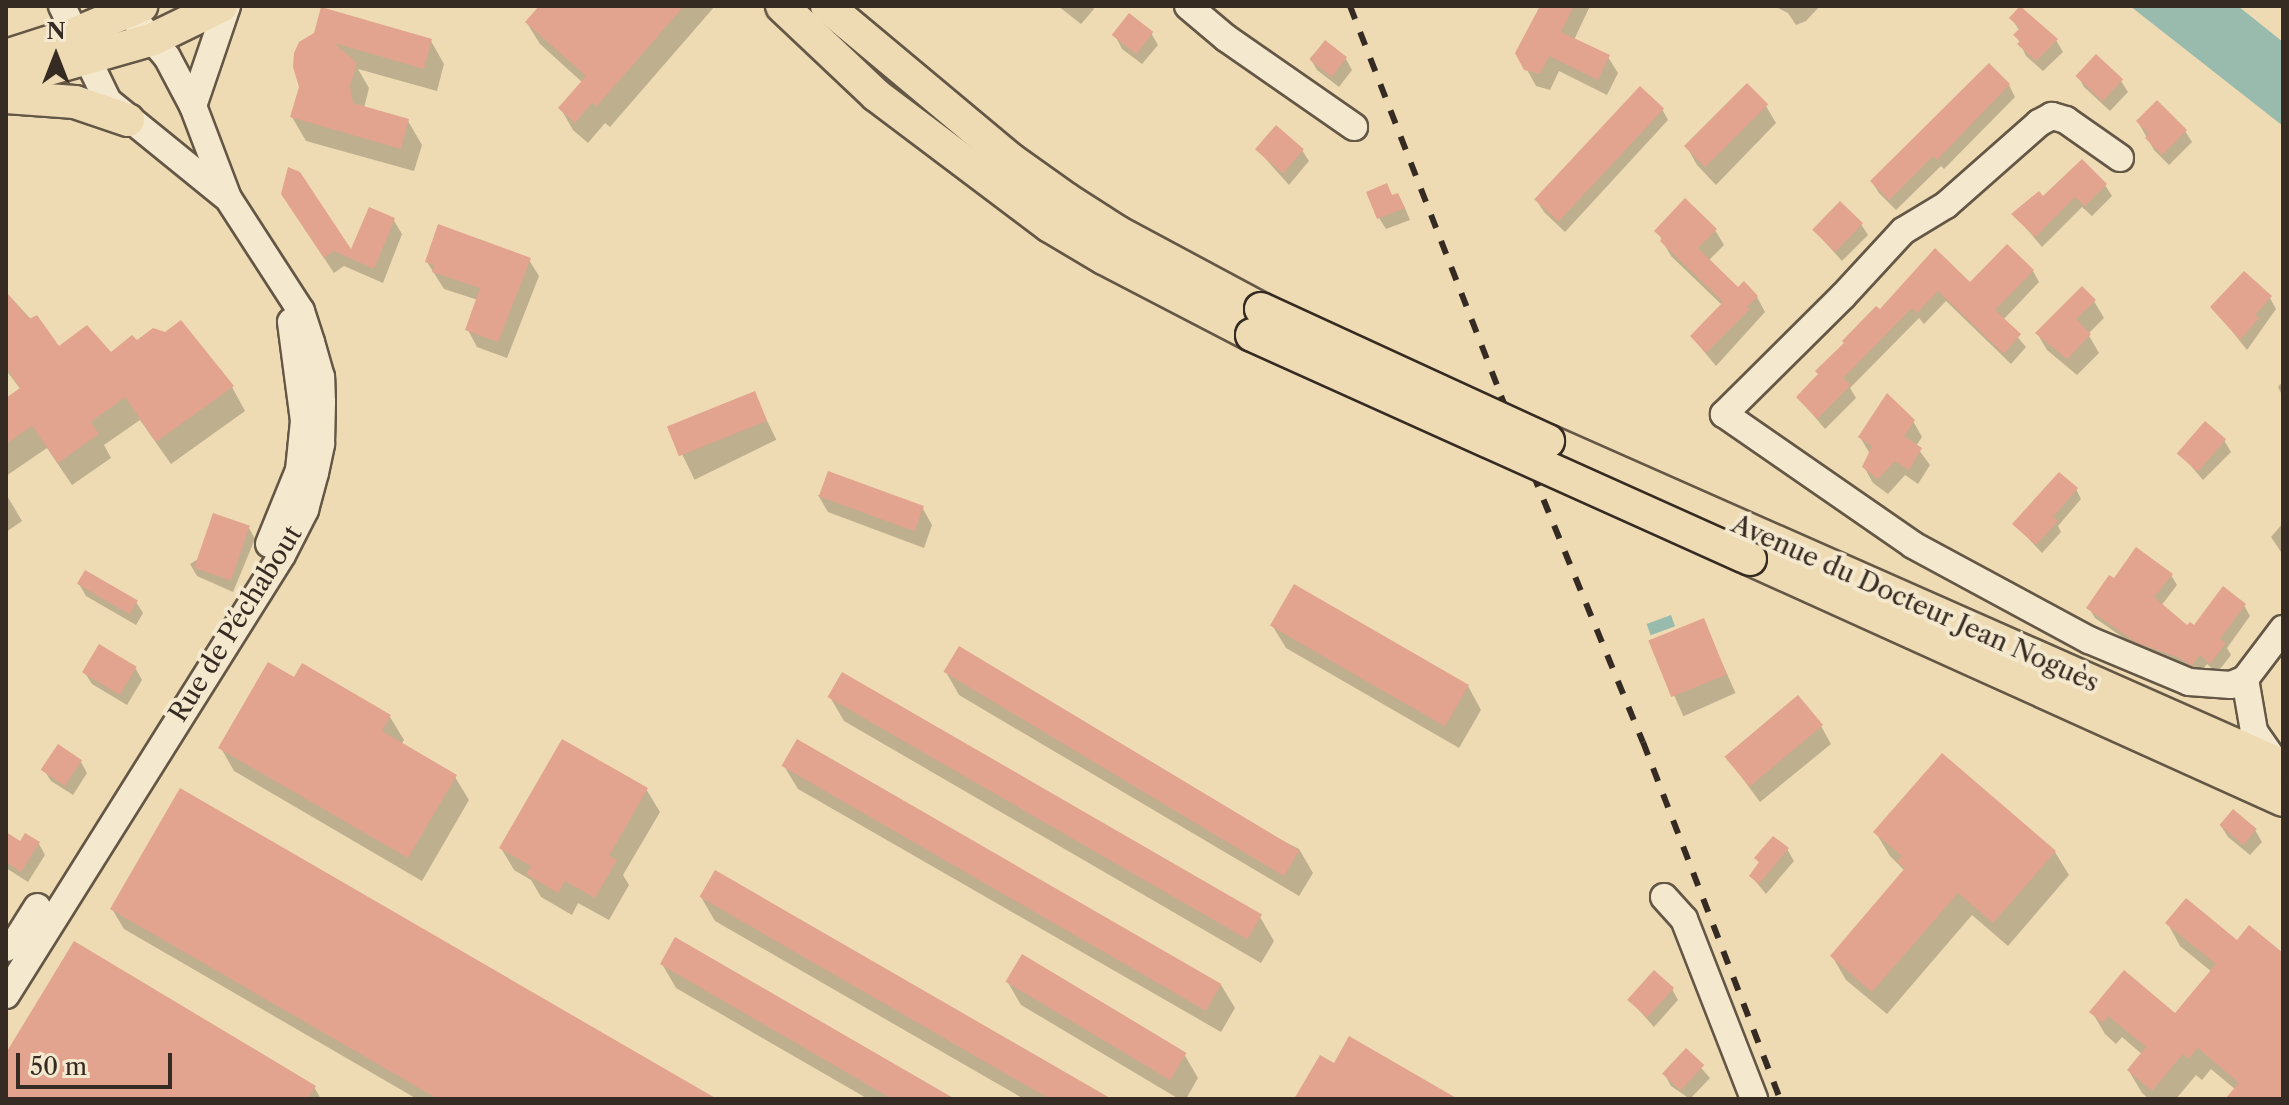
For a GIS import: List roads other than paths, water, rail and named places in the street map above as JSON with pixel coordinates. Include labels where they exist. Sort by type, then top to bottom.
[{"type":"main road","points":[[6,81],[70,27],[153,39],[221,6]]},
{"type":"main road","points":[[782,6],[876,95],[1050,226],[1104,258],[1256,322]]},
{"type":"main road","points":[[827,6],[1010,159],[1066,199],[1256,322]]},
{"type":"main road","points":[[6,56],[40,46],[70,27],[131,8]]},
{"type":"main road","points":[[6,97],[75,102],[128,120]]},
{"type":"main road","name":"Avenue du Docteur Jean Noguès","points":[[1256,322],[1548,441],[2283,800]]},
{"type":"main road","name":"Avenue du Docteur Jean Noguès","points":[[1256,322],[1750,559],[1900,612],[2280,765]]},
{"type":"street","points":[[193,106],[227,6]]},
{"type":"street","points":[[1188,6],[1226,38],[1354,127]]},
{"type":"street","name":"Rue de Péchabout","points":[[6,995],[282,555],[305,510],[321,444],[321,377],[301,311],[228,198],[193,106],[131,8]]},
{"type":"street","points":[[70,27],[108,101],[228,198]]},
{"type":"street","points":[[2120,158],[2066,120],[2052,116],[2039,123],[1946,205],[1903,231],[1843,296],[1724,414],[1913,545],[2089,640],[2189,682],[2231,685],[2245,679],[2283,629]]},
{"type":"street","points":[[6,948],[16,941],[228,615],[283,515],[299,470],[304,421],[286,287]]},
{"type":"street","points":[[2245,679],[2254,731],[2280,765]]},
{"type":"street","points":[[1664,897],[1684,919],[1754,1099]]},
{"type":"railway","points":[[1350,6],[1501,396],[1643,742],[1780,1099]]}]
